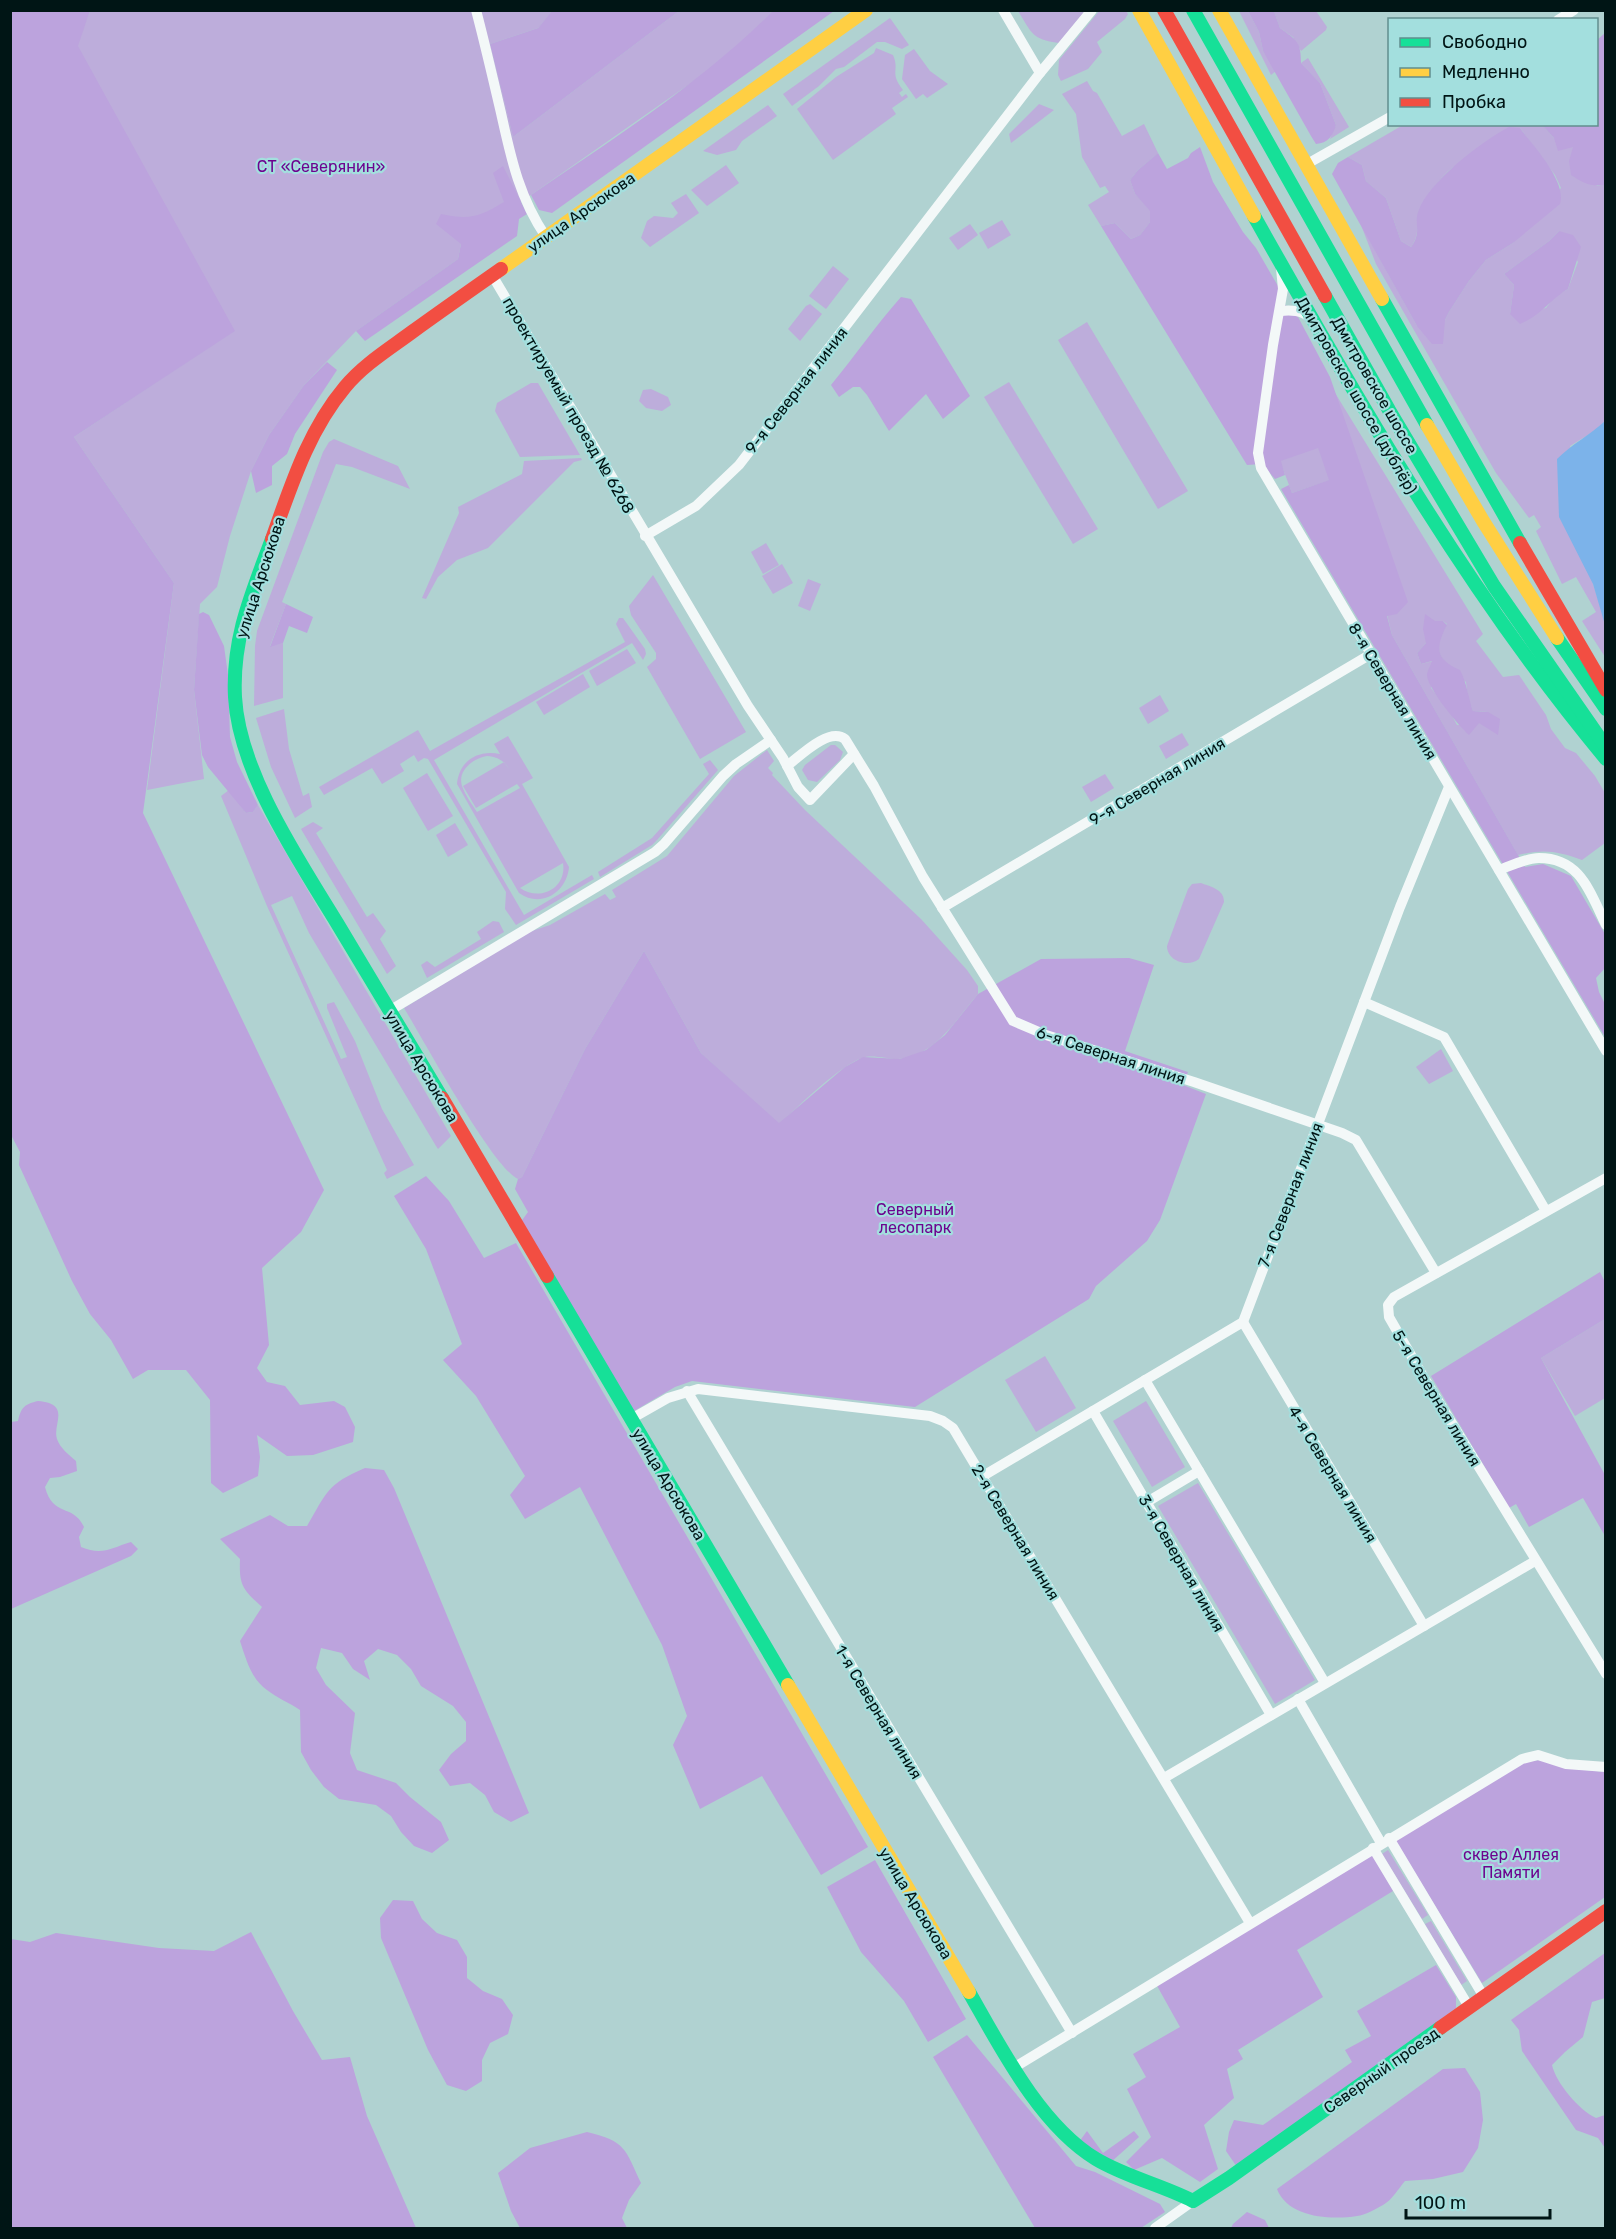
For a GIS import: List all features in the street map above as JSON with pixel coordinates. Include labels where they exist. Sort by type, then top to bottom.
[{"type":"main road","name":"улица Арсюкова","points":[[866,10],[374,360],[344,388],[315,430],[293,480],[245,613],[237,643],[235,695],[237,717],[253,772],[281,830],[1015,2067],[1047,2114],[1069,2139],[1092,2157],[1177,2192],[1193,2201]]},
{"type":"main road","name":"Дмитровское шоссе (дублёр)","points":[[1139,10],[1406,481],[1453,555],[1568,716],[1605,759]]},
{"type":"main road","name":"Дмитровское шоссе","points":[[1164,10],[1389,410],[1455,522],[1506,604],[1605,747]]},
{"type":"main road","name":"Дмитровское шоссе","points":[[1193,10],[1466,492],[1514,573],[1605,709]]},
{"type":"main road","points":[[1219,10],[1547,592],[1605,690]]},
{"type":"main road","name":"Северный проезд","points":[[1193,2201],[1229,2178],[1605,1911]]},
{"type":"street","points":[[476,10],[508,152],[519,188],[546,237]]},
{"type":"street","points":[[1003,10],[1040,74]]},
{"type":"street","name":"9-я Северная линия","points":[[645,536],[696,506],[739,465],[1040,74],[1092,10]]},
{"type":"street","points":[[1561,18],[1574,10]]},
{"type":"street","points":[[1307,164],[1388,118]]},
{"type":"street","name":"8-я Северная линия","points":[[1280,262],[1283,289],[1258,453],[1261,468],[1605,1051]]},
{"type":"street","name":"проектируемый проезд № 6268","points":[[492,275],[645,536]]},
{"type":"street","points":[[1280,311],[1297,311],[1306,314],[1314,322]]},
{"type":"street","points":[[645,536],[787,766],[798,788],[810,800],[854,754]]},
{"type":"street","name":"9-я Северная линия","points":[[942,908],[1371,654]]},
{"type":"street","name":"6-я Северная линия","points":[[787,766],[827,736],[834,735],[843,738],[942,908],[1013,1021],[1046,1035],[1194,1082],[1356,1140],[1437,1273]]},
{"type":"street","points":[[389,1011],[655,852],[723,776],[771,740]]},
{"type":"street","name":"7-я Северная линия","points":[[1243,1322],[1364,1002],[1449,787]]},
{"type":"street","points":[[1499,870],[1538,858],[1563,862],[1581,875],[1605,925]]},
{"type":"street","points":[[1364,1002],[1444,1037],[1546,1211]]},
{"type":"street","name":"5-я Северная линия","points":[[1605,1178],[1394,1297],[1388,1305],[1389,1317],[1605,1674]]},
{"type":"street","points":[[983,1476],[1243,1322]]},
{"type":"street","name":"4-я Северная линия","points":[[1243,1322],[1424,1626]]},
{"type":"street","points":[[1145,1380],[1325,1683]]},
{"type":"street","name":"2-я Северная линия","points":[[631,1419],[668,1398],[698,1389],[930,1416],[953,1428],[1250,1923]]},
{"type":"street","name":"1-я Северная линия","points":[[687,1391],[1072,2033]]},
{"type":"street","name":"3-я Северная линия","points":[[1092,1412],[1271,1715]]},
{"type":"street","points":[[1147,1502],[1199,1471]]},
{"type":"street","points":[[1164,1778],[1535,1561]]},
{"type":"street","points":[[1298,1699],[1381,1843],[1469,2007]]},
{"type":"street","points":[[1015,2067],[1522,1759],[1538,1755],[1566,1764],[1605,1767]]},
{"type":"street","points":[[1381,1843],[1484,1997]]},
{"type":"street","name":"Северный проезд","points":[[1155,2229],[1193,2201]]},
{"type":"green space","points":[[553,10],[679,11],[513,137],[490,44],[538,28]]},
{"type":"green space","points":[[774,10],[834,11],[552,213],[539,210],[531,195],[688,85]]},
{"type":"green space","points":[[1100,10],[1126,11],[1128,14],[1097,42],[1102,52],[1088,69],[1061,81],[1058,75],[1059,60]]},
{"type":"green space","points":[[10,11],[90,11],[78,46],[235,331],[74,437],[174,583],[143,813],[324,1190],[301,1232],[262,1268],[269,1345],[257,1368],[267,1382],[285,1386],[300,1405],[334,1401],[345,1407],[355,1427],[353,1442],[313,1455],[287,1456],[257,1435],[260,1457],[258,1476],[223,1493],[211,1483],[210,1400],[186,1370],[148,1370],[133,1379],[111,1340],[90,1314],[72,1281],[19,1165],[20,1152],[11,1135]]},
{"type":"green space","name":"СТ «Северянин»","points":[[90,11],[553,11],[538,28],[490,44],[513,137],[679,11],[774,11],[708,71],[461,244],[458,259],[356,331],[304,385],[269,435],[251,471],[230,536],[217,587],[200,604],[194,690],[204,779],[147,790],[174,583],[74,437],[234,331],[77,46]]},
{"type":"green space","points":[[1018,11],[1085,11],[1059,43],[1033,34]]},
{"type":"green space","points":[[1239,11],[1248,11],[1259,32],[1263,51],[1276,71],[1271,75]]},
{"type":"green space","points":[[1248,11],[1274,11],[1280,28],[1297,42],[1301,63],[1320,83],[1336,125],[1332,136],[1327,140],[1316,144],[1311,136],[1263,51],[1259,32]]},
{"type":"green space","points":[[1274,11],[1316,11],[1327,27],[1326,30],[1301,51],[1293,37],[1280,28]]},
{"type":"green space","points":[[890,18],[909,45],[902,49],[885,42],[877,42],[844,67],[836,69],[819,86],[792,106],[783,94]]},
{"type":"green space","points":[[1605,33],[1605,185],[1591,185],[1571,175],[1569,161],[1573,147],[1558,151],[1554,138],[1543,126],[1598,126],[1598,39]]},
{"type":"green space","points":[[876,48],[893,55],[897,79],[903,90],[899,93],[902,97],[906,94],[908,97],[892,108],[896,114],[833,160],[797,109],[836,77],[874,53]]},
{"type":"green space","points":[[914,49],[930,71],[948,84],[927,98],[923,94],[916,99],[902,79],[905,55]]},
{"type":"green space","points":[[1308,58],[1349,127],[1330,139],[1336,125],[1320,83],[1301,63]]},
{"type":"green space","points":[[1087,81],[1097,93],[1122,136],[1144,124],[1158,153],[1130,180],[1135,194],[1150,210],[1150,222],[1140,235],[1131,239],[1115,223],[1101,226],[1088,205],[1109,192],[1105,186],[1100,188],[1082,157],[1076,114],[1062,94]]},
{"type":"green space","points":[[1039,104],[1054,110],[1011,143],[1009,134]]},
{"type":"green space","points":[[768,105],[777,116],[742,141],[736,150],[717,155],[703,151]]},
{"type":"green space","points":[[1401,126],[1543,126],[1554,138],[1573,147],[1597,186],[1605,185],[1605,421],[1596,430],[1570,446],[1593,584],[1605,621],[1605,657],[1582,621],[1596,612],[1576,577],[1562,584],[1536,531],[1541,527],[1534,515],[1529,518],[1496,473],[1376,264],[1361,225],[1417,326],[1445,320],[1469,281],[1486,260],[1513,243],[1561,188],[1555,175],[1520,128],[1468,157],[1443,176],[1420,208],[1416,236],[1411,247],[1401,241],[1386,198],[1366,181],[1362,165],[1348,157]],"holes":[[[1559,231],[1578,262],[1568,289],[1554,297],[1546,308],[1510,314],[1514,285],[1504,274]]]},
{"type":"green space","points":[[1509,127],[1520,128],[1548,164],[1559,185],[1560,204],[1513,243],[1486,260],[1449,312],[1445,320],[1443,344],[1432,344],[1417,326],[1332,174],[1338,163],[1348,157],[1362,165],[1366,181],[1386,198],[1401,241],[1411,247],[1417,233],[1418,212],[1433,188],[1471,152]]},
{"type":"green space","points":[[1200,147],[1213,182],[1278,286],[1279,299],[1298,317],[1330,377],[1408,602],[1397,614],[1387,616],[1392,635],[1525,867],[1543,864],[1571,876],[1605,934],[1605,968],[1596,978],[1605,1004],[1605,1037],[1281,489],[1289,485],[1292,493],[1329,480],[1318,448],[1281,461],[1285,475],[1275,479],[1262,464],[1247,465],[1101,226],[1115,223],[1131,239],[1140,235],[1150,222],[1150,211],[1135,194],[1130,180],[1158,153],[1167,169],[1188,158]]},
{"type":"green space","points":[[726,165],[739,183],[707,206],[691,190]]},
{"type":"green space","points":[[503,166],[527,214],[519,219],[517,236],[365,341],[356,331],[458,259],[461,244],[436,224],[441,214],[460,217],[474,216],[504,202],[493,173]]},
{"type":"green space","points":[[686,194],[699,213],[650,247],[641,238],[647,221],[654,216],[673,218],[678,213],[671,203]]},
{"type":"green space","points":[[1002,220],[1011,235],[988,249],[979,233]]},
{"type":"green space","points":[[970,224],[978,235],[958,250],[949,238]]},
{"type":"green space","points":[[1559,231],[1573,235],[1581,247],[1568,289],[1520,324],[1510,314],[1514,285],[1504,274]]},
{"type":"green space","points":[[833,266],[849,279],[826,309],[809,296]]},
{"type":"green space","points":[[901,297],[911,299],[970,396],[943,419],[926,394],[889,431],[860,387],[853,387],[839,397],[831,385]]},
{"type":"green space","points":[[810,304],[822,314],[800,341],[788,329]]},
{"type":"green space","points":[[1087,322],[1188,491],[1158,509],[1058,340]]},
{"type":"green space","points":[[327,362],[337,370],[295,434],[287,454],[272,466],[272,485],[256,493],[251,471],[269,435],[304,385]]},
{"type":"green space","points":[[1009,382],[1098,529],[1073,544],[984,397]]},
{"type":"green space","points":[[531,383],[538,383],[580,455],[520,457],[495,411],[497,403]]},
{"type":"green space","points":[[1332,388],[1483,634],[1476,641],[1503,677],[1519,675],[1565,748],[1576,753],[1595,776],[1605,793],[1605,843],[1582,860],[1550,852],[1518,855],[1392,635]],"holes":[[[1435,621],[1443,621],[1447,624],[1440,638],[1439,651],[1450,668],[1466,682],[1468,698],[1473,711],[1488,712],[1478,723],[1457,725],[1431,688],[1433,661],[1421,664],[1417,653],[1426,643]]]},
{"type":"green space","points":[[651,389],[668,397],[671,405],[662,411],[646,408],[639,401],[643,390]]},
{"type":"green space","points":[[334,439],[398,466],[410,489],[352,467],[336,464],[282,602],[286,604],[270,646],[283,643],[283,698],[254,706],[257,631],[323,452],[329,442]]},
{"type":"green space","points":[[1318,447],[1330,480],[1292,493],[1280,461]]},
{"type":"green space","points":[[581,458],[582,460],[574,462],[488,548],[457,560],[438,577],[426,599],[422,598],[459,513],[458,507],[522,474],[524,461]]},
{"type":"green space","points":[[766,543],[779,565],[763,574],[751,552]]},
{"type":"green space","points":[[782,564],[793,583],[773,594],[762,576]]},
{"type":"green space","points":[[653,575],[746,732],[700,759],[647,667],[656,659],[656,653],[631,615],[629,606]]},
{"type":"green space","points":[[808,579],[821,584],[810,611],[798,606]]},
{"type":"green space","points":[[286,604],[313,617],[307,633],[289,626],[283,643],[270,647]]},
{"type":"green space","points":[[203,612],[209,615],[224,646],[228,675],[230,737],[237,762],[258,805],[253,812],[246,813],[208,767],[202,755],[194,690],[199,614]]},
{"type":"green space","points":[[1425,614],[1447,625],[1439,646],[1442,656],[1445,661],[1460,670],[1473,711],[1488,712],[1500,719],[1498,735],[1479,723],[1469,735],[1432,689],[1427,675],[1432,661],[1421,664],[1417,653],[1426,643],[1423,629]]},
{"type":"green space","points":[[619,618],[623,618],[645,649],[646,654],[643,660],[632,643],[434,760],[524,915],[592,875],[594,879],[516,925],[505,909],[506,892],[428,759],[424,758],[418,762],[414,755],[400,764],[404,771],[382,784],[372,768],[324,795],[319,787],[418,730],[430,751],[625,642],[616,624]]},
{"type":"green space","points":[[627,649],[636,663],[597,686],[589,671]]},
{"type":"green space","points":[[583,674],[590,687],[544,715],[536,702]]},
{"type":"green space","points":[[1160,695],[1169,711],[1148,724],[1139,708]]},
{"type":"green space","points":[[284,709],[289,749],[303,796],[309,793],[312,807],[295,818],[271,767],[256,718]]},
{"type":"green space","points":[[1182,733],[1189,745],[1166,759],[1159,746]]},
{"type":"green space","points":[[508,736],[533,778],[522,784],[569,867],[563,884],[552,895],[544,898],[527,898],[519,893],[457,784],[461,769],[471,758],[484,753],[500,754],[494,744]],"holes":[[[487,756],[497,758],[504,762],[463,786],[476,808],[517,784],[520,788],[477,812],[463,789],[462,775],[464,770],[477,759]],[[563,863],[561,879],[550,890],[536,894],[520,888]]]},
{"type":"green space","points":[[831,745],[835,745],[843,752],[840,760],[817,782],[808,780],[802,770],[805,765]]},
{"type":"green space","points":[[767,750],[774,761],[768,768],[773,773],[772,775],[805,810],[921,919],[967,970],[978,986],[978,994],[934,1044],[911,1056],[898,1059],[870,1056],[853,1062],[819,1087],[779,1124],[701,1053],[644,951],[585,1049],[522,1177],[518,1179],[492,1152],[476,1128],[404,1008],[529,932],[550,925],[605,894],[610,900],[616,897],[612,890],[667,856],[734,776]]},
{"type":"green space","points":[[710,760],[718,770],[657,840],[600,877],[598,872],[652,838],[709,774],[703,764]]},
{"type":"green space","points":[[427,773],[453,816],[428,831],[403,788]]},
{"type":"green space","points":[[1105,774],[1114,788],[1091,802],[1082,787]]},
{"type":"green space","points":[[229,790],[246,813],[253,812],[258,805],[451,1136],[438,1149],[309,933],[292,896],[271,905],[341,1059],[347,1057],[327,1008],[327,1004],[334,1002],[355,1041],[382,1109],[414,1165],[387,1179],[384,1173],[387,1170],[267,906],[221,796]]},
{"type":"green space","points":[[313,822],[323,828],[316,833],[367,917],[373,913],[386,931],[380,939],[396,966],[387,974],[301,829]]},
{"type":"green space","points":[[455,823],[468,845],[448,857],[436,835]]},
{"type":"green space","points":[[1201,883],[1219,891],[1224,902],[1199,959],[1189,963],[1179,962],[1170,956],[1167,946],[1188,889],[1192,884]]},
{"type":"green space","points":[[493,921],[499,922],[504,932],[427,978],[421,965],[427,961],[435,967],[481,939],[477,932]]},
{"type":"green space","name":"Северный лесопарк","points":[[644,951],[701,1053],[779,1123],[845,1067],[863,1057],[900,1059],[926,1050],[945,1035],[978,994],[1041,959],[1129,958],[1154,965],[1125,1051],[1188,1072],[1183,1085],[1206,1094],[1160,1220],[1147,1241],[1096,1286],[1089,1299],[915,1407],[692,1381],[675,1387],[634,1411],[520,1223],[528,1212],[515,1189],[585,1049]]},
{"type":"green space","points":[[1441,1049],[1453,1071],[1429,1084],[1416,1067]]},
{"type":"green space","points":[[426,1176],[449,1201],[484,1258],[516,1243],[868,1847],[821,1875],[762,1776],[700,1809],[673,1745],[687,1716],[662,1645],[580,1487],[525,1519],[510,1495],[525,1476],[476,1396],[443,1360],[462,1344],[426,1249],[394,1196]]},
{"type":"green space","points":[[1600,1272],[1605,1282],[1605,1319],[1541,1358],[1605,1475],[1605,1536],[1583,1498],[1529,1527],[1516,1504],[1509,1508],[1431,1376]]},
{"type":"green space","points":[[1605,1319],[1605,1398],[1575,1416],[1541,1358]]},
{"type":"green space","points":[[1045,1356],[1076,1408],[1036,1432],[1005,1380]]},
{"type":"green space","points":[[38,1401],[55,1406],[58,1410],[56,1433],[58,1442],[76,1461],[77,1471],[50,1478],[45,1487],[53,1503],[74,1515],[84,1527],[79,1537],[81,1547],[101,1551],[131,1542],[138,1549],[131,1556],[11,1609],[11,1422],[18,1421],[24,1407]]},
{"type":"green space","points":[[1146,1401],[1185,1467],[1152,1487],[1113,1421]]},
{"type":"green space","points":[[365,1468],[384,1470],[394,1488],[529,1813],[511,1822],[494,1812],[485,1795],[470,1783],[450,1786],[439,1770],[451,1754],[466,1741],[466,1722],[453,1706],[421,1686],[411,1669],[397,1655],[378,1649],[364,1661],[370,1680],[353,1669],[342,1653],[321,1648],[316,1668],[326,1685],[355,1713],[350,1753],[357,1770],[396,1783],[441,1822],[449,1840],[432,1853],[414,1846],[391,1816],[376,1805],[339,1799],[324,1787],[311,1770],[301,1752],[300,1710],[261,1685],[247,1662],[240,1641],[262,1607],[243,1586],[240,1559],[220,1539],[270,1515],[288,1526],[307,1526],[335,1484]]},
{"type":"green space","points":[[1198,1483],[1315,1680],[1275,1704],[1158,1506]]},
{"type":"green space","name":"сквер Аллея Памяти","points":[[1539,1760],[1565,1768],[1605,1772],[1605,1897],[1482,1983],[1394,1838],[1521,1763]]},
{"type":"green space","points":[[1388,1850],[1428,1915],[1422,1919],[1382,1854]]},
{"type":"green space","points":[[1371,1852],[1393,1891],[1297,1950],[1323,1997],[1238,2050],[1243,2059],[1227,2069],[1234,2098],[1204,2125],[1218,2169],[1200,2182],[1162,2158],[1134,2170],[1126,2162],[1151,2137],[1127,2089],[1146,2077],[1133,2054],[1180,2027],[1156,1984]]},
{"type":"green space","points":[[875,1860],[966,2019],[928,2042],[904,2001],[861,1952],[827,1887]]},
{"type":"green space","points":[[393,1900],[413,1901],[422,1919],[437,1933],[457,1940],[467,1957],[467,1978],[483,1991],[502,1999],[513,2015],[508,2034],[490,2043],[482,2060],[482,2081],[466,2091],[447,2085],[428,2050],[381,1938],[380,1918]]},
{"type":"green space","points":[[1431,1921],[1467,1981],[1461,1985],[1425,1924]]},
{"type":"green space","points":[[251,1932],[322,2060],[350,2057],[367,2116],[416,2228],[11,2228],[11,1939],[30,1942],[56,1933],[159,1948],[214,1951]]},
{"type":"green space","points":[[1605,1953],[1605,1998],[1592,2002],[1583,2037],[1552,2065],[1563,2088],[1576,2102],[1596,2118],[1605,2115],[1605,2148],[1598,2138],[1576,2130],[1522,2051],[1519,2030],[1511,2020]]},
{"type":"green space","points":[[1436,1965],[1456,1997],[1456,2008],[1237,2167],[1226,2151],[1229,2132],[1234,2120],[1263,2125],[1352,2062],[1345,2050],[1371,2036],[1357,2011]]},
{"type":"green space","points":[[967,2035],[1076,2166],[1095,2172],[1160,2204],[1165,2212],[1141,2228],[1035,2228],[933,2057]]},
{"type":"green space","points":[[1465,2068],[1480,2092],[1483,2120],[1478,2148],[1463,2172],[1433,2179],[1405,2181],[1386,2203],[1357,2216],[1335,2218],[1311,2215],[1290,2206],[1283,2199],[1277,2189],[1443,2069]]},
{"type":"green space","points":[[1087,2131],[1103,2153],[1134,2131],[1139,2137],[1110,2163],[1079,2142]]},
{"type":"green space","points":[[587,2132],[610,2139],[623,2148],[641,2183],[629,2200],[622,2218],[627,2228],[520,2228],[511,2211],[498,2173],[530,2148]]},
{"type":"green space","points":[[1247,2212],[1265,2220],[1269,2228],[1231,2228]]},
{"type":"water","points":[[1605,421],[1605,625],[1593,584],[1559,517],[1557,459]]},
{"type":"traffic: fast","points":[[1193,10],[1427,425]]},
{"type":"traffic: fast","points":[[1254,216],[1375,427],[1461,563],[1555,695],[1606,759]]},
{"type":"traffic: fast","points":[[1325,296],[1389,410],[1494,586],[1606,747]]},
{"type":"traffic: fast","points":[[1382,299],[1520,543]]},
{"type":"traffic: fast","points":[[272,539],[245,616],[237,655],[235,697],[239,726],[247,755],[259,785],[289,843],[442,1098]]},
{"type":"traffic: fast","points":[[1557,638],[1606,709]]},
{"type":"traffic: fast","points":[[547,1276],[788,1685]]},
{"type":"traffic: fast","points":[[969,1992],[1024,2084],[1057,2126],[1076,2144],[1108,2165],[1193,2201],[1229,2178],[1440,2028]]},
{"type":"traffic: slow","points":[[501,269],[866,10]]},
{"type":"traffic: slow","points":[[1139,10],[1254,216]]},
{"type":"traffic: slow","points":[[1219,10],[1382,299]]},
{"type":"traffic: slow","points":[[1427,425],[1483,521],[1557,638]]},
{"type":"traffic: slow","points":[[788,1685],[969,1992]]},
{"type":"traffic: jam","points":[[1164,10],[1325,296]]},
{"type":"traffic: jam","points":[[272,539],[311,440],[345,387],[377,358],[501,269]]},
{"type":"traffic: jam","points":[[1520,543],[1606,690]]},
{"type":"traffic: jam","points":[[442,1098],[547,1276]]},
{"type":"traffic: jam","points":[[1440,2028],[1606,1911]]}]
